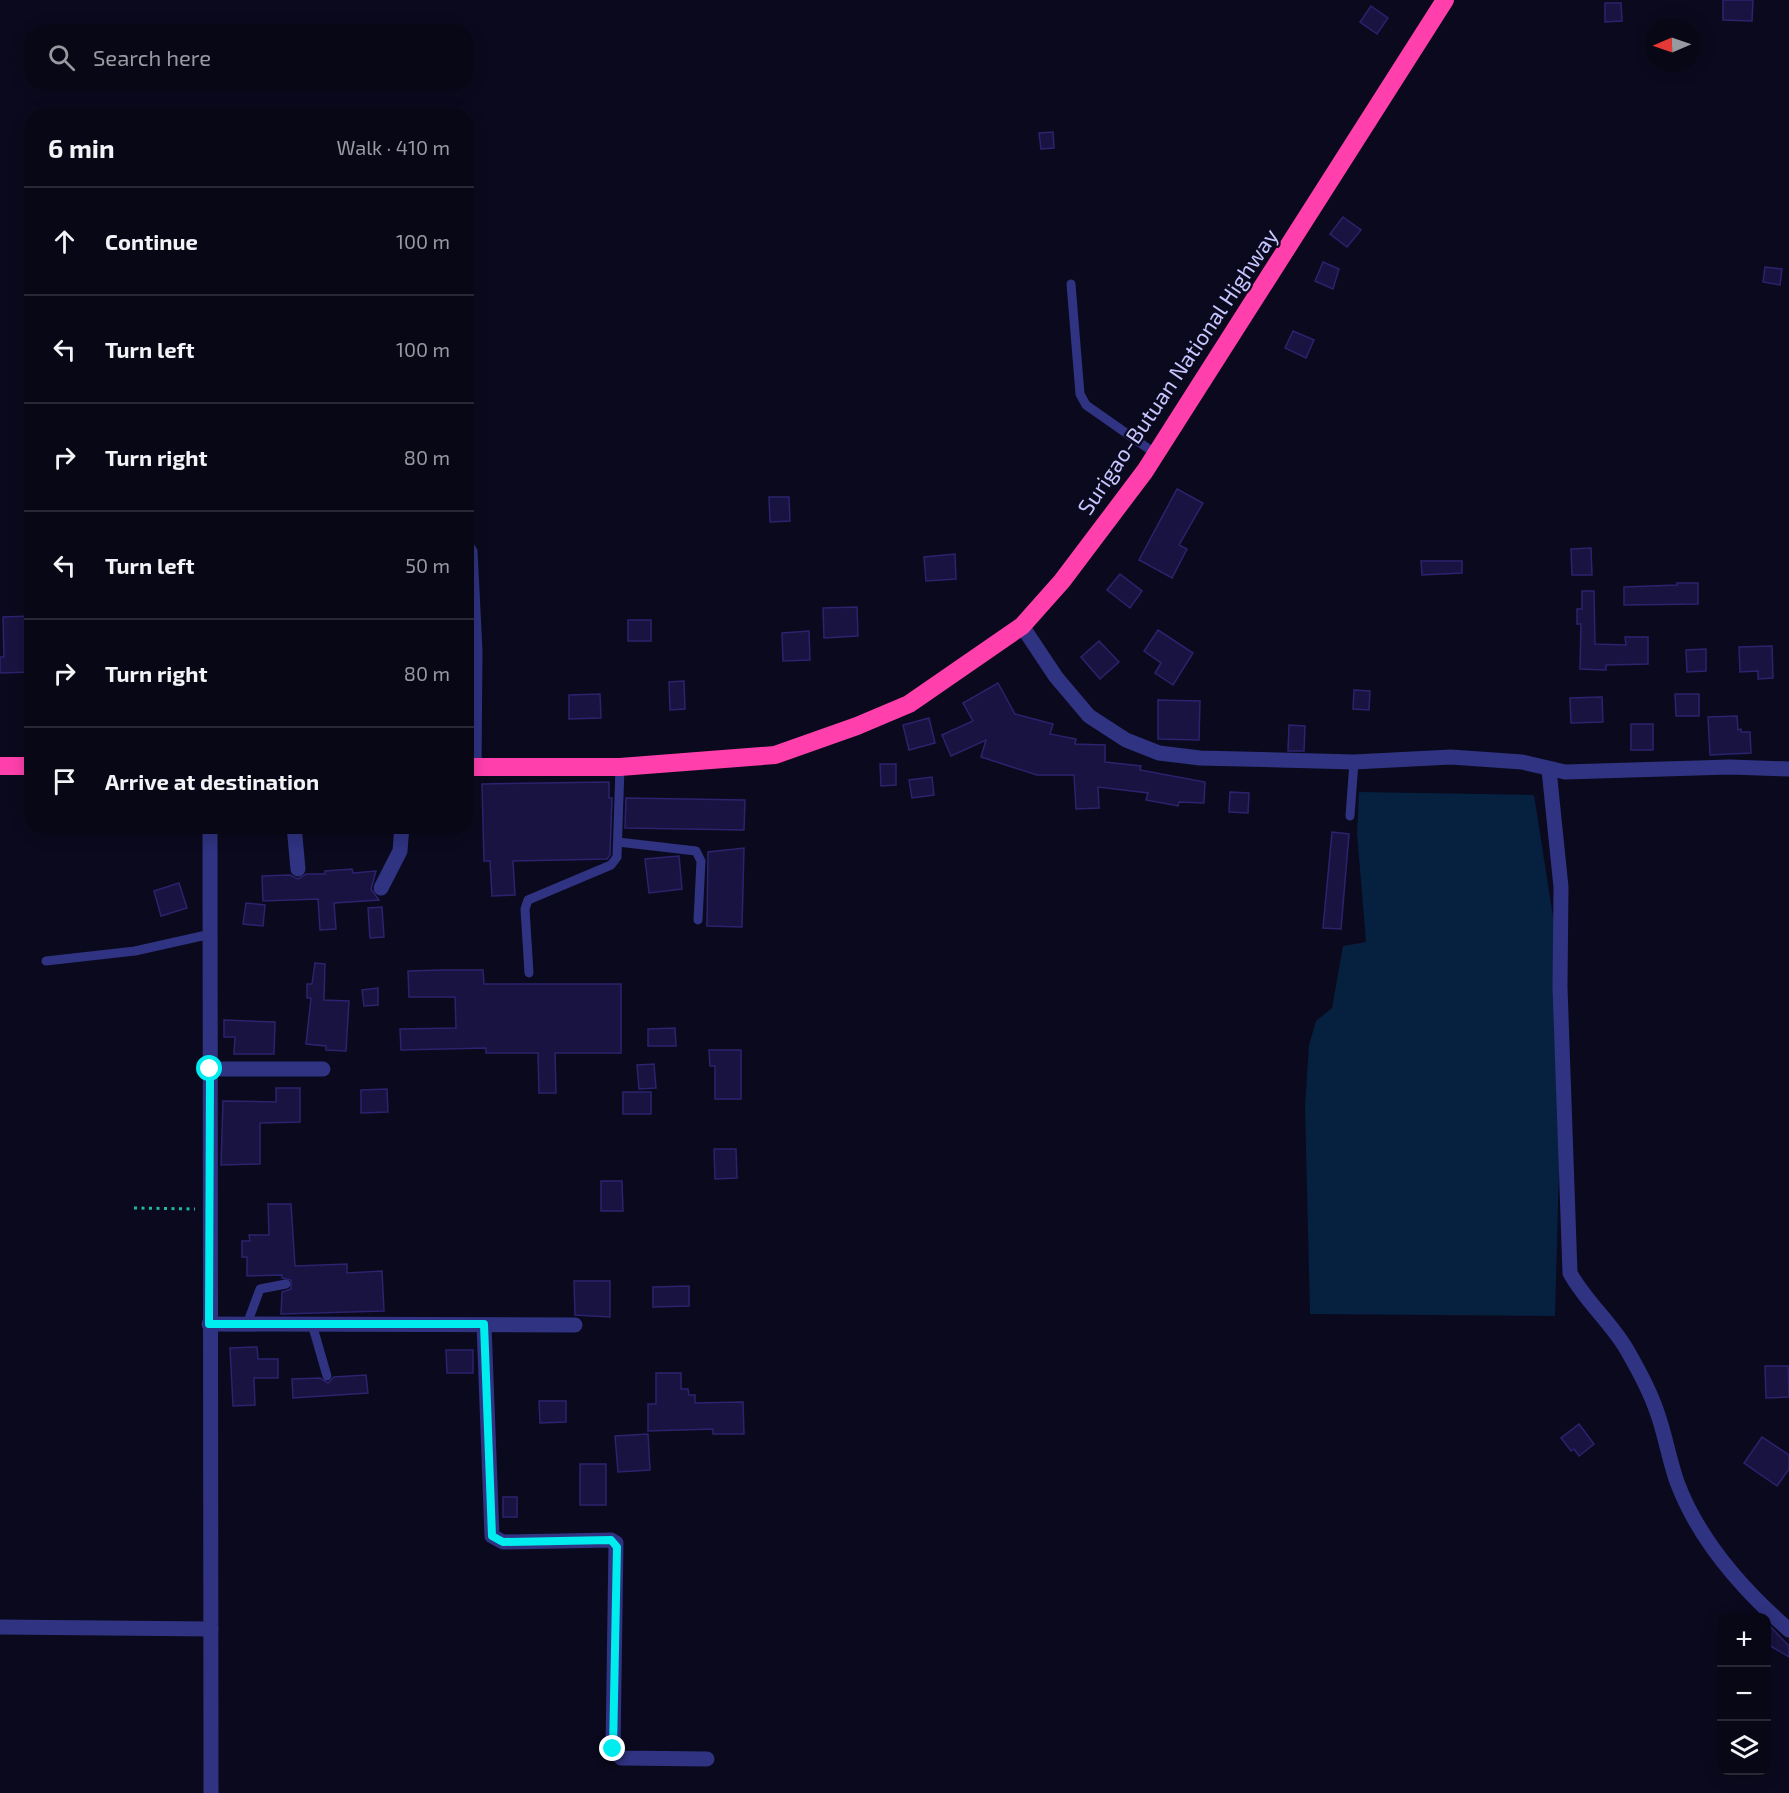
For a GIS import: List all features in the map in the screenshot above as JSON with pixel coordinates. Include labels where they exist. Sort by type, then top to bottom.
[{"type":"highway","name":"Surigao-Butuan National Highway","points":[[474,767],[620,766],[775,755],[909,704],[1022,626],[1062,581],[1156,454],[1446,0]]},
{"type":"highway","points":[[0,766],[24,766]]},
{"type":"street","points":[[1022,626],[1056,677],[1089,716],[1126,740],[1159,753],[1200,758],[1354,762],[1451,757],[1522,762],[1549,770],[1789,769]]},
{"type":"street","points":[[1549,770],[1561,887],[1560,987],[1570,1273],[1580,1291],[1602,1314],[1627,1349],[1657,1411],[1677,1482],[1698,1528],[1752,1598],[1789,1630]]},
{"type":"street","points":[[210,834],[211,1793]]},
{"type":"street","points":[[295,834],[298,869]]},
{"type":"street","points":[[381,888],[400,851],[401,834]]},
{"type":"street","points":[[210,1069],[323,1069]]},
{"type":"street","points":[[209,1324],[575,1325]]},
{"type":"street","points":[[484,1324],[492,1536],[503,1542],[611,1540],[616,1543],[613,1749],[621,1758],[707,1759]]},
{"type":"street","points":[[0,1627],[211,1629]]},
{"type":"lane","points":[[1071,284],[1080,394],[1086,405],[1156,454]]},
{"type":"lane","points":[[474,571],[478,651],[474,728]]},
{"type":"lane","points":[[1350,816],[1354,762]]},
{"type":"lane","points":[[529,974],[525,909],[528,900],[610,865],[617,857],[620,766]]},
{"type":"lane","points":[[618,842],[696,851],[700,861],[698,920]]},
{"type":"lane","points":[[46,961],[135,951],[211,934]]},
{"type":"lane","points":[[247,1324],[260,1289],[285,1284]]},
{"type":"lane","points":[[312,1324],[327,1376]]},
{"type":"path","points":[[134,1208],[209,1209]]},
{"type":"water","points":[[1359,792],[1534,795],[1564,987],[1555,1316],[1310,1314],[1305,1107],[1309,1045],[1316,1021],[1332,1008],[1343,946],[1366,942],[1357,833]]},
{"type":"building","points":[[1723,0],[1753,0],[1752,21],[1723,20]]},
{"type":"building","points":[[1605,3],[1621,3],[1622,21],[1605,22]]},
{"type":"building","points":[[1371,6],[1388,18],[1377,34],[1360,22]]},
{"type":"building","points":[[1053,132],[1054,148],[1041,149],[1039,133]]},
{"type":"building","points":[[1343,217],[1361,230],[1347,247],[1330,234]]},
{"type":"building","points":[[1323,262],[1339,269],[1333,289],[1315,281]]},
{"type":"building","points":[[1765,267],[1782,269],[1780,285],[1763,282]]},
{"type":"building","points":[[1293,331],[1314,340],[1306,358],[1285,348]]},
{"type":"building","points":[[1177,489],[1203,503],[1179,545],[1187,549],[1172,578],[1139,560]]},
{"type":"building","points":[[769,497],[789,497],[790,521],[770,522]]},
{"type":"building","points":[[1591,548],[1592,575],[1572,575],[1571,549]]},
{"type":"building","points":[[955,554],[956,579],[926,581],[924,557]]},
{"type":"building","points":[[1421,561],[1462,561],[1462,573],[1422,575]]},
{"type":"building","points":[[1120,574],[1142,591],[1130,608],[1107,590]]},
{"type":"building","points":[[1677,583],[1698,583],[1698,604],[1624,605],[1624,587],[1677,585]]},
{"type":"building","points":[[1582,591],[1594,591],[1595,644],[1626,645],[1625,637],[1648,637],[1648,664],[1606,665],[1606,670],[1580,669],[1581,624],[1577,624],[1577,609],[1582,609]]},
{"type":"building","points":[[857,607],[858,636],[824,638],[823,608]]},
{"type":"building","points":[[24,616],[24,672],[0,673],[0,657],[4,657],[3,617]]},
{"type":"building","points":[[628,620],[651,620],[651,641],[628,641]]},
{"type":"building","points":[[1158,630],[1193,653],[1173,685],[1155,673],[1161,663],[1144,651]]},
{"type":"building","points":[[809,631],[810,660],[783,661],[782,633]]},
{"type":"building","points":[[1099,641],[1119,662],[1100,679],[1081,657]]},
{"type":"building","points":[[1772,646],[1773,678],[1758,679],[1758,671],[1740,672],[1739,647]]},
{"type":"building","points":[[1706,649],[1706,671],[1687,672],[1686,650]]},
{"type":"building","points":[[684,681],[685,709],[670,710],[669,682]]},
{"type":"building","points":[[998,683],[1015,714],[1053,724],[1050,734],[1076,739],[1075,744],[1105,745],[1105,762],[1141,766],[1140,770],[1205,782],[1204,803],[1179,802],[1178,806],[1146,800],[1148,793],[1098,787],[1099,808],[1076,809],[1074,775],[1037,775],[981,757],[986,740],[951,756],[942,735],[973,721],[963,703]]},
{"type":"building","points":[[1354,690],[1370,691],[1369,710],[1353,709]]},
{"type":"building","points":[[600,694],[601,718],[569,719],[569,695]]},
{"type":"building","points":[[1675,694],[1699,694],[1699,716],[1676,716]]},
{"type":"building","points":[[1602,697],[1603,722],[1571,723],[1570,698]]},
{"type":"building","points":[[1158,700],[1200,701],[1199,740],[1158,739]]},
{"type":"building","points":[[1737,716],[1738,730],[1750,732],[1751,753],[1710,755],[1708,717]]},
{"type":"building","points":[[929,718],[935,743],[909,750],[903,725]]},
{"type":"building","points":[[1631,724],[1653,724],[1653,750],[1631,750]]},
{"type":"building","points":[[1289,725],[1305,726],[1304,751],[1288,751]]},
{"type":"building","points":[[880,764],[896,764],[896,785],[881,786]]},
{"type":"building","points":[[932,777],[934,795],[912,798],[909,780]]},
{"type":"building","points":[[609,782],[609,798],[612,798],[610,855],[607,859],[513,861],[515,895],[492,896],[490,861],[484,861],[482,784]]},
{"type":"building","points":[[1230,792],[1249,793],[1248,813],[1229,812]]},
{"type":"building","points":[[626,798],[745,800],[744,830],[625,828]]},
{"type":"building","points":[[1332,832],[1349,834],[1341,929],[1323,928]]},
{"type":"building","points":[[744,848],[742,927],[707,926],[708,852]]},
{"type":"building","points":[[679,856],[682,889],[649,893],[645,859]]},
{"type":"building","points":[[352,869],[353,873],[376,871],[371,889],[379,900],[334,903],[336,929],[320,930],[318,899],[263,901],[262,876],[290,875],[298,879],[306,874],[325,874],[325,871]]},
{"type":"building","points":[[179,883],[187,908],[161,916],[154,891]]},
{"type":"building","points":[[246,903],[265,905],[263,926],[243,924]]},
{"type":"building","points":[[382,907],[384,937],[370,938],[368,908]]},
{"type":"building","points":[[315,963],[325,964],[324,1000],[349,1001],[346,1051],[326,1050],[326,1046],[306,1044],[311,998],[307,998],[307,984],[312,984]]},
{"type":"building","points":[[483,970],[484,984],[621,984],[621,1053],[555,1053],[556,1093],[539,1093],[538,1053],[486,1053],[486,1048],[401,1050],[400,1029],[456,1028],[455,997],[409,997],[408,971]]},
{"type":"building","points":[[378,988],[378,1005],[364,1006],[362,990]]},
{"type":"building","points":[[224,1020],[275,1022],[274,1054],[234,1054],[235,1037],[224,1037]]},
{"type":"building","points":[[675,1028],[676,1046],[648,1046],[648,1029]]},
{"type":"building","points":[[709,1050],[741,1050],[741,1099],[715,1099],[715,1066],[710,1066]]},
{"type":"building","points":[[654,1064],[656,1088],[639,1089],[637,1065]]},
{"type":"building","points":[[276,1088],[300,1088],[300,1122],[260,1123],[260,1164],[221,1165],[223,1101],[276,1102]]},
{"type":"building","points":[[387,1089],[388,1112],[361,1113],[361,1090]]},
{"type":"building","points":[[623,1092],[651,1092],[651,1114],[623,1114]]},
{"type":"building","points":[[714,1149],[736,1149],[737,1178],[715,1179]]},
{"type":"building","points":[[601,1181],[622,1181],[623,1211],[601,1211]]},
{"type":"building","points":[[268,1204],[291,1204],[295,1266],[347,1264],[347,1273],[382,1271],[384,1311],[281,1314],[282,1292],[291,1289],[291,1280],[282,1278],[282,1275],[247,1276],[247,1257],[242,1257],[242,1241],[250,1241],[249,1235],[269,1235]]},
{"type":"building","points":[[574,1281],[610,1281],[610,1317],[575,1315]]},
{"type":"building","points":[[689,1286],[689,1306],[653,1307],[653,1287]]},
{"type":"building","points":[[257,1347],[258,1359],[278,1359],[278,1378],[254,1378],[255,1405],[233,1406],[230,1348]]},
{"type":"building","points":[[446,1350],[473,1350],[473,1373],[447,1373]]},
{"type":"building","points":[[1765,1366],[1788,1366],[1789,1397],[1766,1398]]},
{"type":"building","points":[[656,1373],[681,1373],[681,1389],[688,1389],[689,1395],[695,1395],[695,1403],[743,1402],[744,1434],[713,1434],[713,1429],[648,1431],[648,1404],[656,1404]]},
{"type":"building","points":[[366,1375],[368,1393],[293,1398],[292,1379],[320,1378],[328,1383],[334,1377]]},
{"type":"building","points":[[539,1401],[566,1401],[566,1422],[540,1423]]},
{"type":"building","points":[[1579,1424],[1594,1444],[1579,1456],[1574,1449],[1571,1451],[1561,1438]]},
{"type":"building","points":[[648,1434],[650,1470],[618,1472],[615,1436]]},
{"type":"building","points":[[1762,1437],[1789,1455],[1789,1469],[1777,1486],[1744,1463]]},
{"type":"building","points":[[580,1464],[606,1464],[606,1505],[580,1505]]},
{"type":"building","points":[[503,1497],[517,1497],[517,1517],[503,1517]]},
{"type":"building","points":[[1771,1627],[1789,1646],[1789,1657],[1771,1646]]},
{"type":"route","points":[[210,1069],[209,1324],[484,1324],[492,1536],[503,1542],[611,1540],[616,1543],[613,1749]]}]
